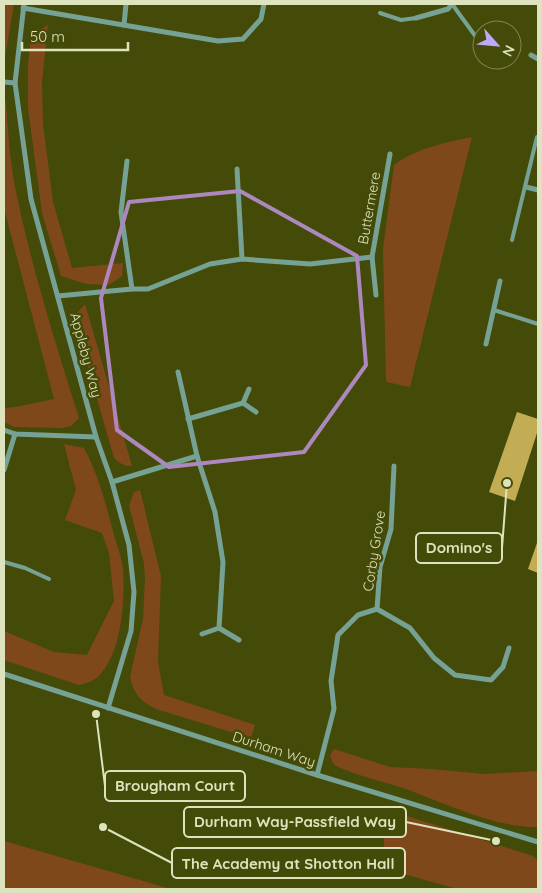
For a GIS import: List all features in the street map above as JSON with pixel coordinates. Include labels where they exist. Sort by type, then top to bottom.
[{"type":"street","points":[[124,25],[126,4]]},
{"type":"street","points":[[23,6],[218,41],[243,39],[261,19],[264,4]]},
{"type":"street","points":[[416,18],[448,9],[452,4]]},
{"type":"street","name":"Appleby Way","points":[[23,6],[15,84],[30,199],[96,437],[112,482],[129,545],[134,592],[130,631],[108,708]]},
{"type":"street","points":[[531,55],[538,58]]},
{"type":"street","points":[[4,82],[15,84]]},
{"type":"street","name":"Buttermere","points":[[58,296],[148,289],[210,264],[242,259],[310,264],[372,256],[390,154]]},
{"type":"street","points":[[127,160],[122,212],[132,289]]},
{"type":"street","points":[[237,169],[242,259]]},
{"type":"street","points":[[526,187],[538,190]]},
{"type":"street","points":[[372,256],[376,295]]},
{"type":"street","points":[[486,344],[500,281]]},
{"type":"street","points":[[178,372],[197,456],[215,512],[222,562],[219,628]]},
{"type":"street","points":[[243,403],[249,389]]},
{"type":"street","points":[[188,419],[243,403]]},
{"type":"street","points":[[243,403],[256,412]]},
{"type":"street","points":[[4,430],[15,434],[96,437]]},
{"type":"street","points":[[4,470],[15,434]]},
{"type":"street","points":[[112,482],[197,456]]},
{"type":"street","name":"Corby Grove","points":[[377,608],[380,567],[391,528],[394,466]]},
{"type":"street","name":"Corby Grove","points":[[377,608],[410,628],[434,658],[454,675],[491,680],[503,666],[509,648]]},
{"type":"street","name":"Corby Grove","points":[[317,775],[334,709],[331,681],[338,635],[358,615],[377,608]]},
{"type":"street","points":[[202,634],[219,628]]},
{"type":"street","points":[[219,628],[239,640]]},
{"type":"street","name":"Durham Way","points":[[4,674],[317,775],[538,842]]},
{"type":"lane","points":[[452,4],[472,32]]},
{"type":"lane","points":[[380,13],[401,20],[416,18]]},
{"type":"lane","points":[[512,240],[537,137]]},
{"type":"lane","points":[[494,310],[538,324]]},
{"type":"lane","points":[[4,562],[49,579]]},
{"type":"highlighted area","points":[[240,191],[357,256],[366,365],[304,452],[169,467],[117,430],[101,298],[129,202]]},
{"type":"shaded area","points":[[4,4],[14,4],[4,63]]},
{"type":"shaded area","points":[[48,25],[42,82],[43,124],[53,202],[72,268],[123,263],[122,276],[109,285],[86,284],[61,276],[42,213],[28,108],[28,64],[31,38],[36,32]]},
{"type":"shaded area","points":[[4,100],[6,103],[13,177],[21,216],[44,303],[79,418],[71,426],[62,428],[14,427],[4,422],[4,408],[54,399],[4,208]]},
{"type":"shaded area","points":[[472,137],[410,387],[386,382],[383,249],[394,165],[421,150]]},
{"type":"shaded area","points":[[85,304],[132,466],[124,465],[114,458],[77,329],[76,314]]},
{"type":"shaded area","points":[[64,444],[84,448],[94,469],[121,556],[123,569],[123,608],[114,650],[109,662],[98,677],[79,685],[4,660],[4,631],[54,652],[87,655],[114,601],[109,553],[102,533],[65,520],[76,490]]},
{"type":"shaded area","points":[[140,490],[161,576],[158,662],[164,695],[255,725],[251,738],[159,710],[143,701],[136,694],[130,677],[143,619],[145,578],[144,563],[129,506],[134,492]]},
{"type":"shaded area","points":[[334,749],[390,767],[484,774],[538,771],[538,827],[505,824],[488,819],[406,789],[352,772],[334,765],[330,755]]},
{"type":"shaded area","points":[[385,809],[533,856],[538,861],[538,889],[457,889],[383,868]]},
{"type":"shaded area","points":[[4,841],[171,889],[4,889]]},
{"type":"building","points":[[517,412],[538,419],[538,430],[515,501],[489,492]]},
{"type":"building","points":[[538,540],[538,573],[528,569]]},
{"type":"place","name":"Domino's","points":[[507,483]]},
{"type":"place","name":"Brougham Court","points":[[96,714]]},
{"type":"place","name":"The Academy at Shotton Hall","points":[[103,827]]},
{"type":"place","name":"Durham Way-Passfield Way","points":[[496,841]]}]
